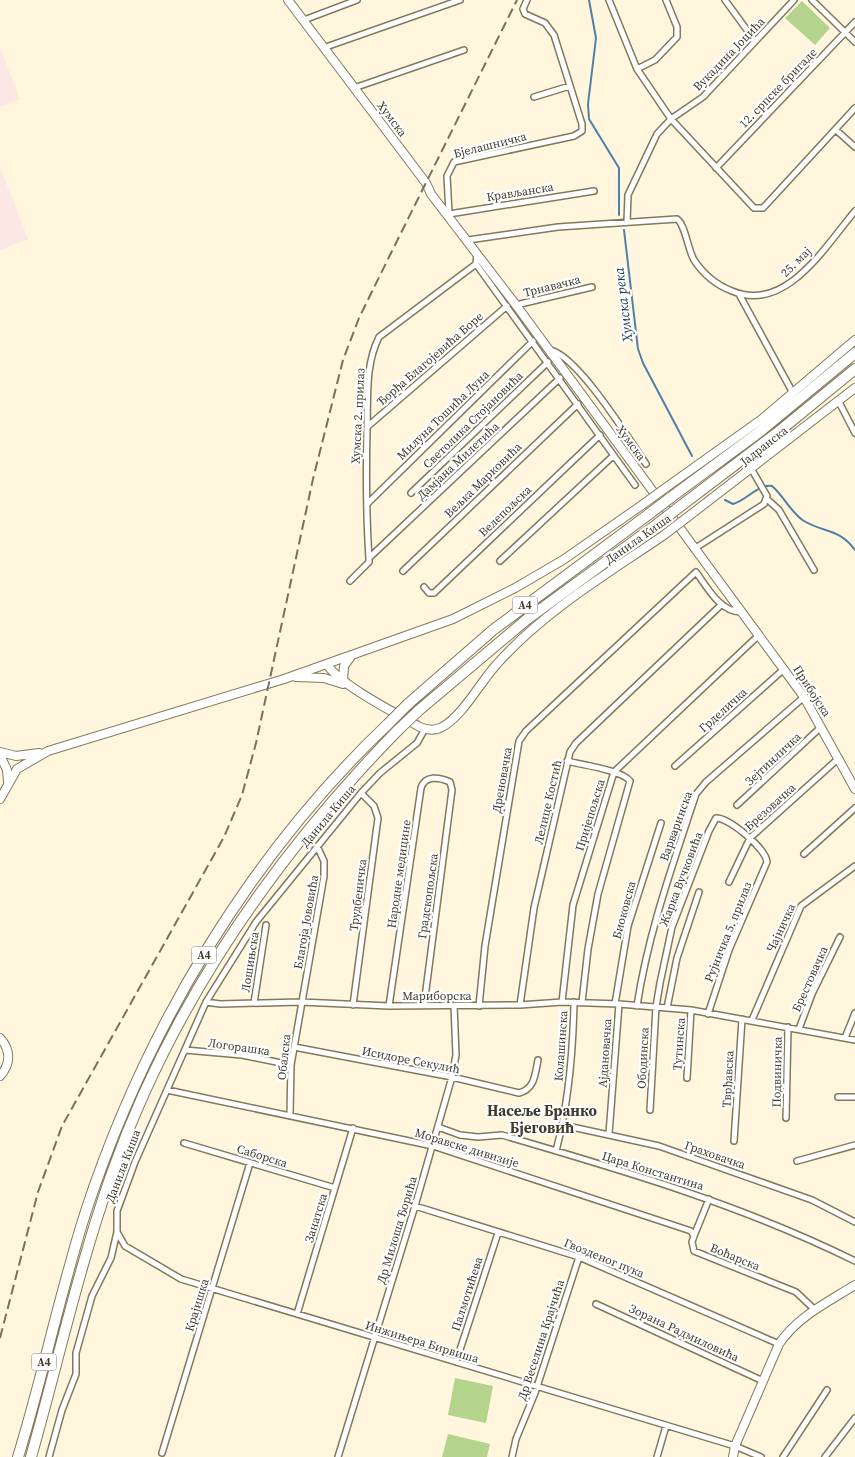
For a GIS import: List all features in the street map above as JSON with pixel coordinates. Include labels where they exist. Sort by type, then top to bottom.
[{"type":"highway","name":"A4","points":[[18,1457],[82,1223],[105,1159],[135,1087],[169,1017],[202,959],[248,888],[298,822],[340,774],[408,704],[493,630],[774,420],[855,353]]},
{"type":"highway","name":"A4","points":[[31,1457],[94,1227],[120,1150],[149,1082],[214,960],[253,901],[298,840],[355,774],[418,711],[526,620],[777,433],[855,369]]},
{"type":"street","name":"Хумска","points":[[288,0],[449,214],[694,549]]},
{"type":"street","points":[[304,20],[357,0]]},
{"type":"street","points":[[323,48],[460,0]]},
{"type":"street","points":[[526,0],[523,9],[527,16],[545,23],[552,30],[570,86],[534,97]]},
{"type":"street","points":[[609,0],[637,69],[671,119],[751,205],[763,208],[855,108]]},
{"type":"street","points":[[637,69],[655,60],[677,37],[677,27],[666,0]]},
{"type":"street","points":[[725,0],[755,40]]},
{"type":"street","name":"Вукадина Јоцића","points":[[627,222],[626,203],[631,187],[652,142],[671,119],[703,97],[794,0]]},
{"type":"street","points":[[812,0],[855,42]]},
{"type":"street","name":"12. српске бригаде","points":[[716,168],[855,22]]},
{"type":"street","points":[[354,88],[464,50]]},
{"type":"street","name":"Бјелашничка","points":[[449,214],[448,176],[454,162],[574,136],[582,132],[582,124],[570,86]]},
{"type":"street","points":[[836,130],[855,147]]},
{"type":"street","name":"Крављанска","points":[[449,214],[594,191]]},
{"type":"street","name":"25. мај","points":[[627,222],[668,218],[680,221],[694,259],[706,276],[740,294],[766,294],[776,292],[791,283],[855,211]]},
{"type":"street","points":[[468,240],[558,227],[627,222]]},
{"type":"street","points":[[476,264],[477,253]]},
{"type":"street","name":"Хумска","points":[[476,264],[560,378],[635,485]]},
{"type":"street","name":"Хумска 2. прилаз","points":[[369,558],[365,494],[368,381],[373,350],[379,337],[476,264]]},
{"type":"street","name":"Трнавачка","points":[[516,305],[592,287]]},
{"type":"street","points":[[740,294],[793,393]]},
{"type":"street","name":"Ђорђа Благојевића Боре","points":[[367,427],[507,306]]},
{"type":"street","points":[[0,753],[16,756],[48,751],[284,679],[453,619],[493,600],[563,560],[735,439],[855,340]]},
{"type":"street","name":"Милуна Тошића Луна","points":[[367,504],[533,341]]},
{"type":"street","name":"Хумска","points":[[549,350],[558,352],[583,378],[609,410],[646,464]]},
{"type":"street","name":"Светолика Стојановића","points":[[411,493],[548,362]]},
{"type":"street","name":"Дамјана Милетића","points":[[369,558],[560,378]]},
{"type":"street","name":"Јадранска","points":[[686,519],[752,470],[855,388]]},
{"type":"street","points":[[839,402],[855,433]]},
{"type":"street","name":"Вељка Марковића","points":[[403,571],[578,404]]},
{"type":"street","name":"Велепољска","points":[[424,587],[429,593],[434,593],[600,436]]},
{"type":"street","name":"Хумска","points":[[500,561],[613,456]]},
{"type":"street","points":[[694,549],[762,507],[767,499],[766,491],[752,470]]},
{"type":"street","points":[[767,499],[779,510],[814,570]]},
{"type":"street","name":"Данила Киша","points":[[49,1457],[62,1410],[76,1374],[76,1353],[92,1296],[111,1258],[117,1232],[117,1211],[135,1162],[206,1002],[256,922],[361,793],[380,774],[417,744],[425,729],[436,730],[448,724],[489,673],[514,647],[572,599],[686,519]]},
{"type":"street","name":"Прибојска","points":[[694,549],[804,697],[840,758],[855,789]]},
{"type":"street","points":[[350,580],[369,562],[369,558]]},
{"type":"street","name":"Дреновачка","points":[[479,1006],[485,946],[519,741],[526,731],[696,572],[721,605]]},
{"type":"street","points":[[721,605],[741,612]]},
{"type":"street","name":"Лелице Костић","points":[[520,1005],[534,908],[567,761],[576,743],[721,605]]},
{"type":"street","name":"Пријепољска","points":[[562,1002],[573,905],[614,772],[759,635]]},
{"type":"street","points":[[344,681],[344,666],[352,655]]},
{"type":"street","points":[[327,664],[330,670],[344,681],[425,729]]},
{"type":"street","name":"Грделичка","points":[[676,766],[784,669]]},
{"type":"street","points":[[284,679],[324,678],[356,688]]},
{"type":"street","name":"Варваринска","points":[[636,1006],[655,918],[696,794],[706,782],[804,697]]},
{"type":"street","name":"Зејтинличка","points":[[737,805],[822,726]]},
{"type":"street","points":[[0,799],[6,786],[21,765],[48,751]]},
{"type":"street","points":[[0,753],[7,770],[6,786]]},
{"type":"street","name":"Брезовачка","points":[[729,882],[750,838],[840,758]]},
{"type":"street","points":[[567,761],[614,772],[628,778],[630,786],[598,894],[588,949],[582,1002]]},
{"type":"street","name":"Народне медицине","points":[[390,1006],[422,786],[428,779],[437,778],[450,782],[452,790]]},
{"type":"street","name":"Градскопољска","points":[[424,1005],[452,790]]},
{"type":"street","name":"Трудбеничка","points":[[354,1005],[378,818],[374,806],[361,793]]},
{"type":"street","points":[[804,854],[855,808]]},
{"type":"street","name":"Жарка Вучковића","points":[[656,1007],[672,927],[716,818],[724,819],[750,838]]},
{"type":"street","name":"Биоковска","points":[[617,1004],[628,926],[661,823]]},
{"type":"street","name":"Рујничка 5. прилаз","points":[[708,1014],[729,950],[767,862],[767,857],[750,838]]},
{"type":"street","name":"Благоја Јововића","points":[[302,1002],[324,876],[324,861],[317,846]]},
{"type":"street","name":"Чајничка","points":[[752,1020],[801,906],[855,866]]},
{"type":"street","points":[[668,1008],[677,958],[699,892]]},
{"type":"street","name":"Лошињска","points":[[254,1003],[266,925]]},
{"type":"street","name":"Брестовачка","points":[[799,1029],[812,994],[840,937]]},
{"type":"street","name":"Мариборска","points":[[206,1002],[220,1004],[302,1002],[390,1006],[479,1006],[562,1002],[617,1004],[691,1010],[855,1040]]},
{"type":"street","name":"Обалска","points":[[290,1114],[291,1065],[302,1002]]},
{"type":"street","name":"Колашинска","points":[[556,1151],[563,1125],[572,1055],[574,1002]]},
{"type":"street","name":"Ајдановачка","points":[[609,1134],[617,1004]]},
{"type":"street","name":"Др Милоша Ђорића","points":[[338,1457],[416,1206],[452,1078],[456,1055],[454,1006]]},
{"type":"street","name":"Ободинска","points":[[650,1110],[656,1007]]},
{"type":"street","name":"Тутинска","points":[[687,1078],[691,1010]]},
{"type":"street","points":[[845,1038],[855,1013]]},
{"type":"street","name":"Тврђавска","points":[[734,1141],[742,1019]]},
{"type":"street","name":"Подвиничка","points":[[786,1118],[788,1027]]},
{"type":"street","points":[[0,1038],[8,1054],[7,1066],[0,1076]]},
{"type":"street","name":"Исидоре Секулић","points":[[294,1047],[452,1078],[514,1093],[523,1092],[532,1084],[538,1060]]},
{"type":"street","name":"Логорашка","points":[[185,1050],[242,1055],[291,1065]]},
{"type":"street","name":"Моравске дивизије","points":[[167,1090],[290,1114],[433,1146],[691,1231],[694,1236]]},
{"type":"street","points":[[838,1097],[855,1097]]},
{"type":"street","name":"Граховачка","points":[[563,1125],[659,1146],[787,1190],[812,1200],[855,1222]]},
{"type":"street","name":"Цара Константина","points":[[438,1127],[460,1135],[478,1138],[502,1135],[709,1199],[776,1224],[855,1261]]},
{"type":"street","name":"Занатска","points":[[297,1314],[353,1128]]},
{"type":"street","name":"Саборска","points":[[184,1142],[335,1188]]},
{"type":"street","points":[[796,1161],[855,1145]]},
{"type":"street","name":"Крајишка","points":[[162,1453],[250,1163]]},
{"type":"street","points":[[694,1236],[709,1199]]},
{"type":"street","name":"Гвозденог пука","points":[[416,1206],[579,1257],[779,1344]]},
{"type":"street","name":"Инжињера Бирвиша","points":[[117,1232],[125,1246],[181,1279],[212,1290],[735,1446],[761,1457]]},
{"type":"street","name":"Палмотићева","points":[[456,1362],[498,1233]]},
{"type":"street","name":"Воћарска","points":[[694,1236],[692,1242],[694,1251],[796,1292],[814,1310]]},
{"type":"street","name":"Др Веселина Крајчића","points":[[512,1457],[516,1439],[537,1387],[579,1257]]},
{"type":"street","points":[[733,1457],[735,1446],[779,1344],[794,1326],[814,1310],[855,1285]]},
{"type":"street","name":"Зорана Радмиловића","points":[[596,1304],[763,1381]]},
{"type":"street","points":[[784,1457],[827,1390]]},
{"type":"street","points":[[824,1457],[855,1418]]},
{"type":"street","points":[[657,1457],[666,1426]]},
{"type":"shaded area","points":[[0,48],[20,99],[0,107]]},
{"type":"shaded area","points":[[0,167],[28,239],[0,250]]},
{"type":"green space","points":[[802,1],[830,28],[815,45],[785,18]]},
{"type":"green space","points":[[455,1378],[493,1386],[486,1423],[448,1415]]},
{"type":"green space","points":[[448,1434],[490,1444],[487,1457],[442,1457]]},
{"type":"waterway","name":"Хумска река","points":[[589,0],[596,38],[588,104],[589,119],[619,168],[619,215]]},
{"type":"waterway","name":"Хумска река","points":[[624,230],[638,349],[643,363],[692,456]]},
{"type":"waterway","name":"Хумска река","points":[[725,500],[733,504],[762,487],[772,486],[799,518],[811,525],[837,534],[855,550]]},
{"type":"railway","points":[[0,1338],[38,1192],[62,1126],[224,837],[242,795],[256,743],[313,479],[343,360],[359,318],[517,0]]},
{"type":"district","name":"Насеље Бранко Бјеговић","points":[[542,1118]]}]
